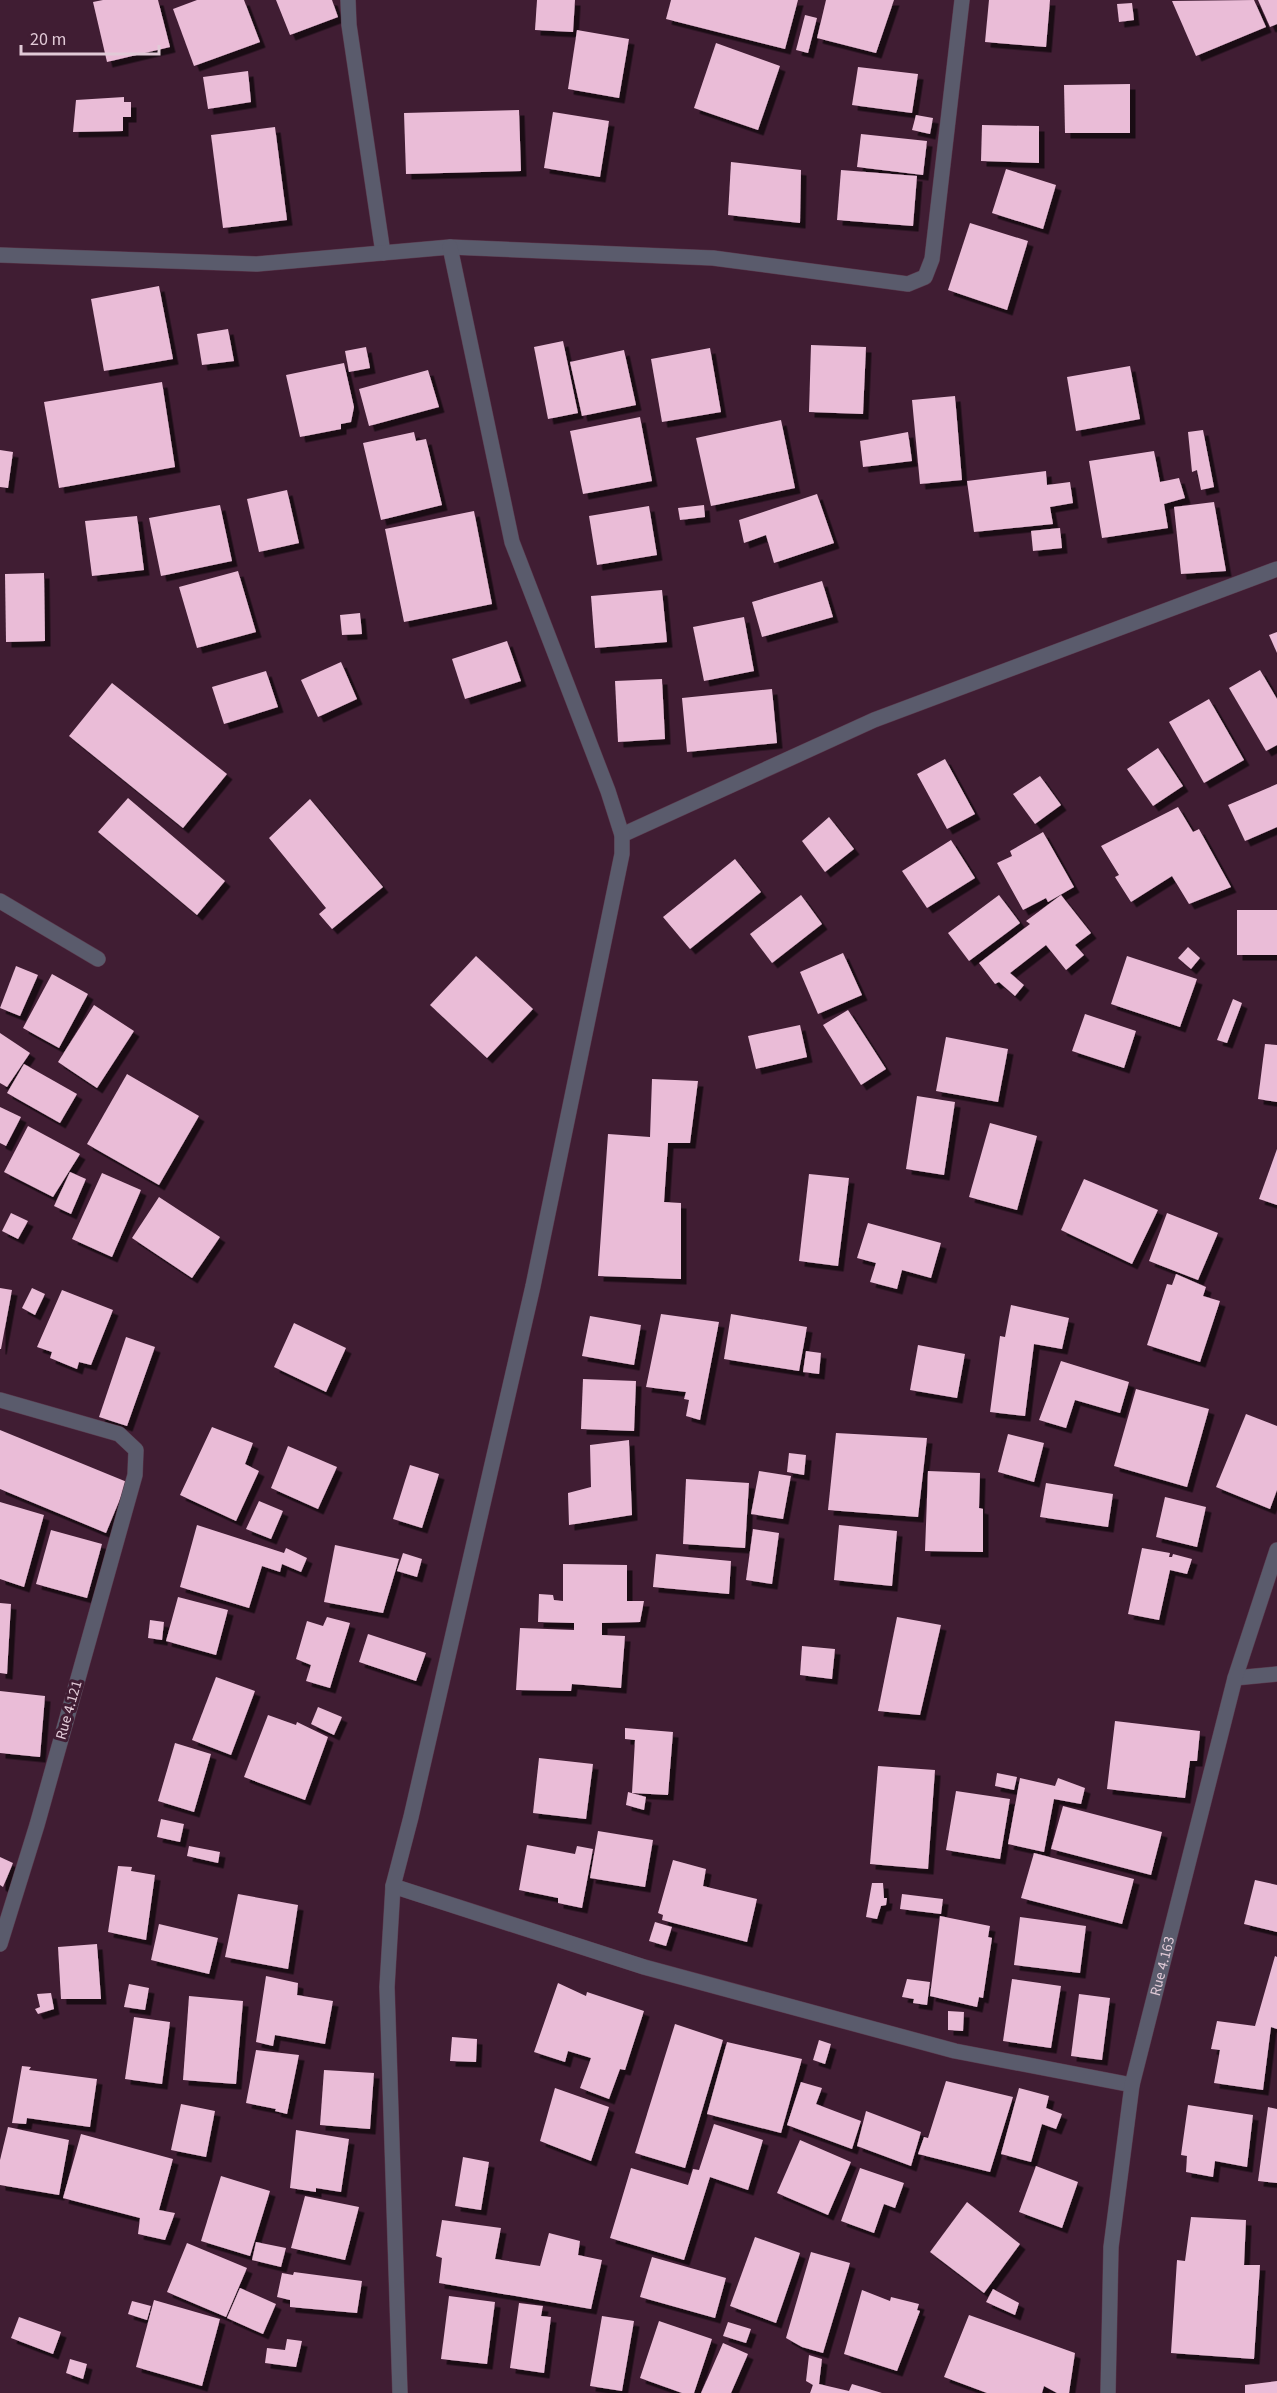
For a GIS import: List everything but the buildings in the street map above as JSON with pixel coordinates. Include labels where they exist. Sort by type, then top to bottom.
[{"type":"street","points":[[348,0],[349,25],[383,253]]},
{"type":"street","points":[[0,255],[257,264],[450,247],[713,258],[908,284],[925,277],[932,259],[962,0]]},
{"type":"street","points":[[400,2393],[387,1987],[393,1886],[411,1817],[533,1286],[622,854],[622,835],[608,791],[512,542],[450,247]]},
{"type":"street","points":[[622,835],[874,720],[1277,569]]},
{"type":"street","points":[[0,901],[98,959]]},
{"type":"street","name":"Rue 4.121","points":[[0,1400],[119,1434],[136,1450],[135,1475],[37,1825],[0,1944]]},
{"type":"street","name":"Rue 4.163","points":[[1108,2393],[1111,2247],[1132,2085],[1235,1678],[1277,1550]]},
{"type":"street","points":[[1235,1678],[1277,1674]]},
{"type":"street","points":[[393,1886],[644,1967],[920,2042],[955,2051],[1132,2085]]}]
